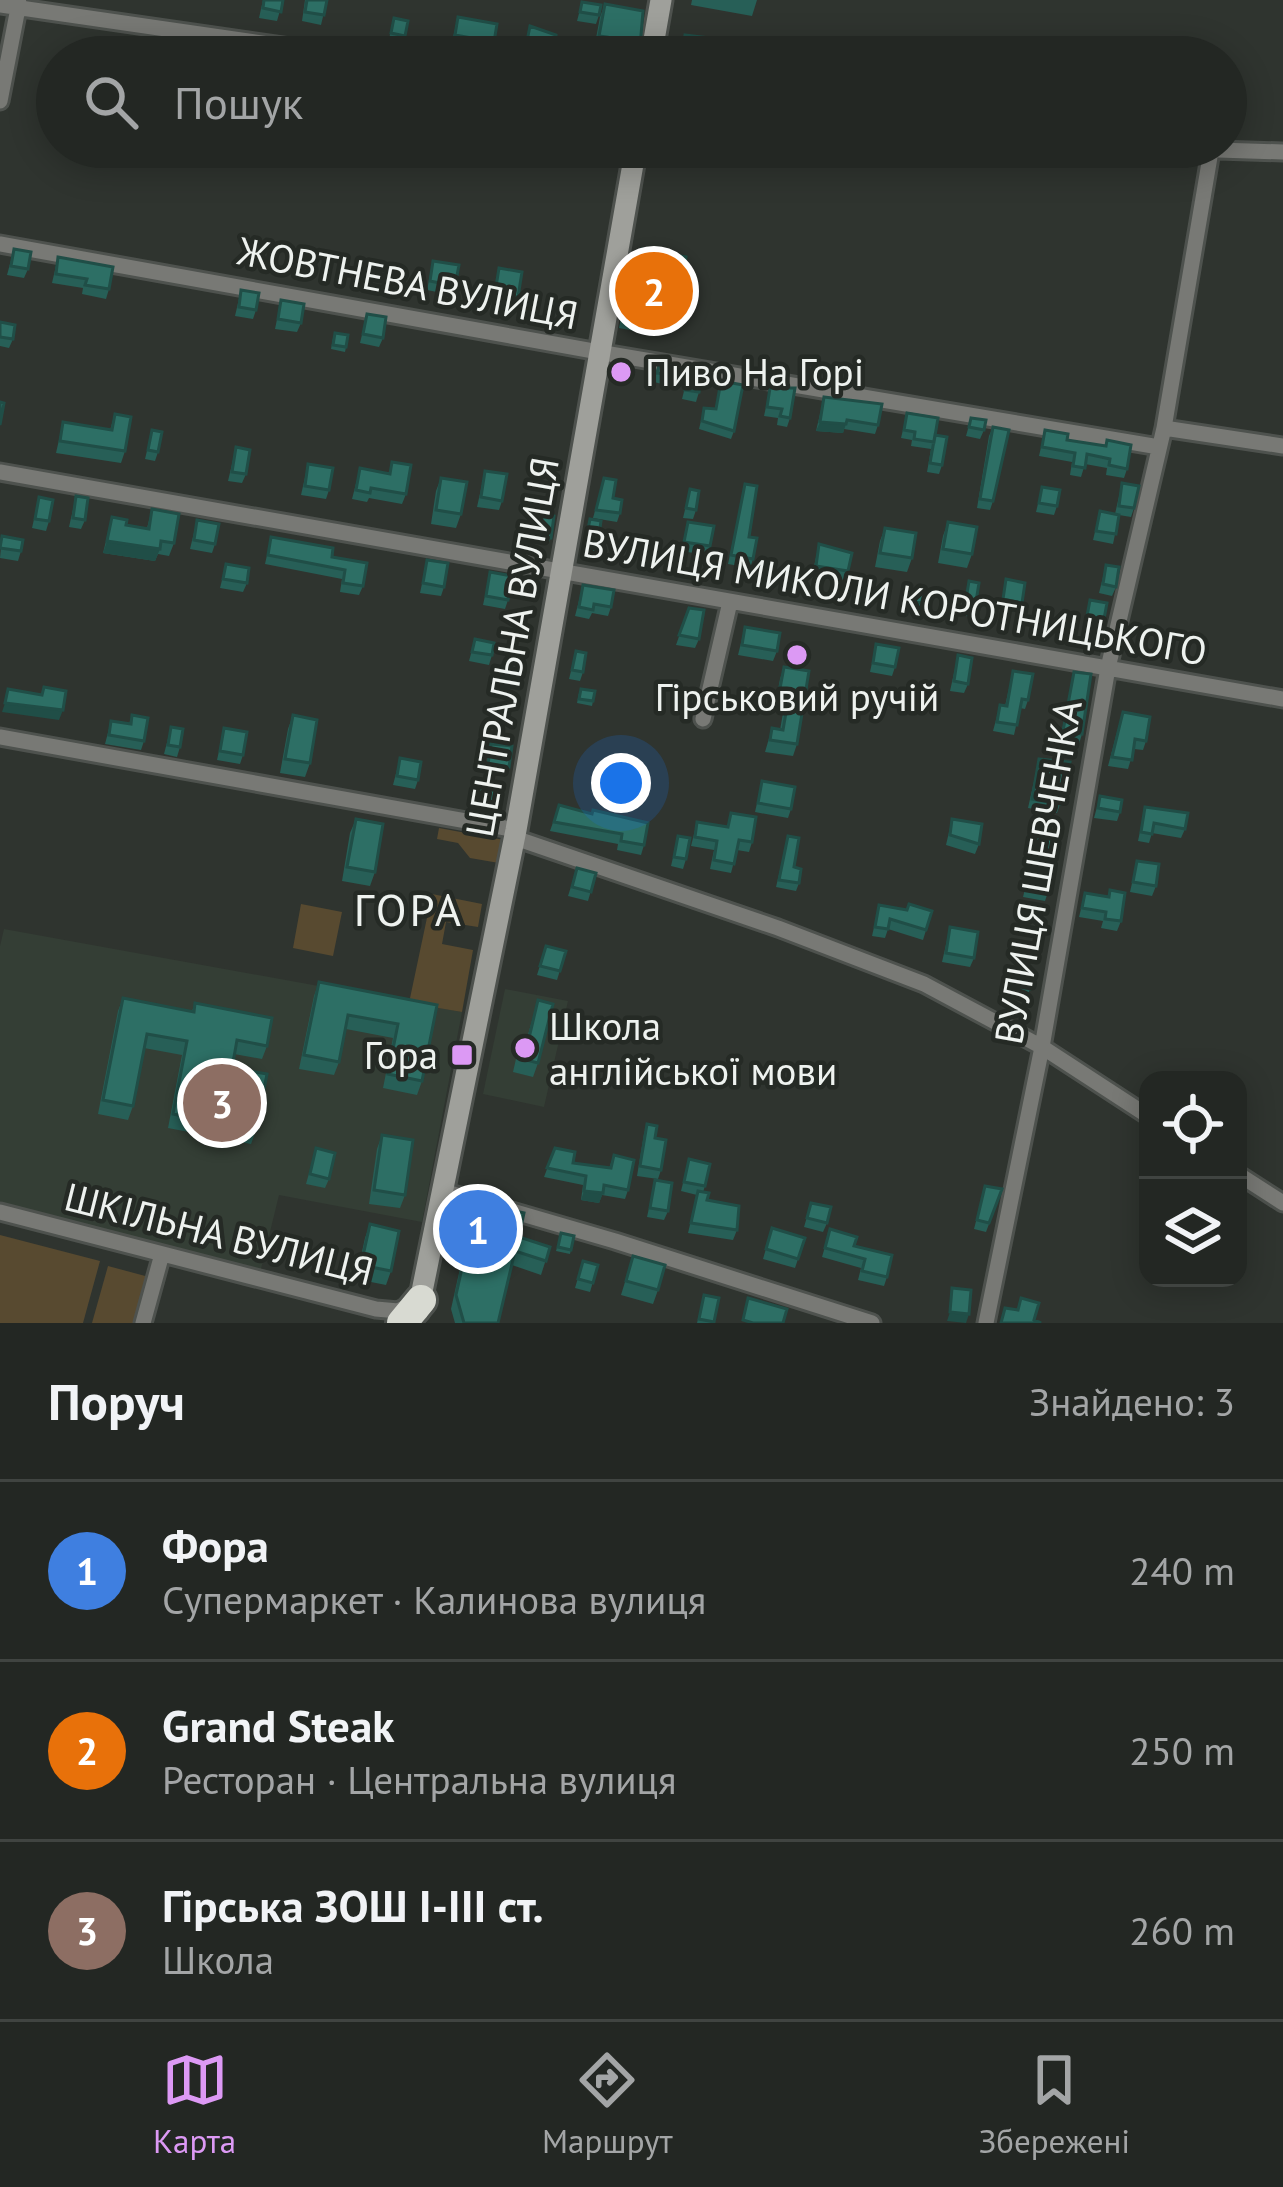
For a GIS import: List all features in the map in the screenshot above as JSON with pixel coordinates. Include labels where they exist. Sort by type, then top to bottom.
[{"type":"main road","points":[[655,36],[661,0]]},
{"type":"main road","name":"ЦЕНТРАЛЬНА ВУЛИЦЯ","points":[[416,1317],[516,830],[633,168]]},
{"type":"street","points":[[0,101],[12,4],[222,36]]},
{"type":"street","points":[[1247,152],[1283,152]]},
{"type":"street","name":"ВУЛИЦЯ ШЕВЧЕНКА","points":[[986,1323],[1042,1047],[1108,668],[1164,428],[1208,168]]},
{"type":"street","name":"ЖОВТНЕВА ВУЛИЦЯ","points":[[0,244],[1159,447]]},
{"type":"street","points":[[1164,428],[1283,446]]},
{"type":"street","name":"ВУЛИЦЯ МИКОЛИ КОРОТНИЦЬКОГО","points":[[0,472],[1283,699]]},
{"type":"street","points":[[703,719],[730,602]]},
{"type":"street","points":[[0,737],[516,830],[521,840],[925,983],[1042,1047],[1139,1110]]},
{"type":"street","points":[[1246,1179],[1283,1203]]},
{"type":"street","points":[[442,1191],[872,1323]]},
{"type":"street","name":"ШКІЛЬНА ВУЛИЦЯ","points":[[0,1212],[416,1317]]},
{"type":"street","points":[[142,1323],[162,1254]]},
{"type":"shaded area","points":[[439,828],[504,840],[499,863],[470,858],[458,843],[437,839]]},
{"type":"shaded area","points":[[432,894],[482,904],[478,927],[446,922],[442,944],[473,950],[462,1012],[409,1003]]},
{"type":"shaded area","points":[[301,904],[342,912],[333,956],[293,948]]},
{"type":"shaded area","points":[[4,929],[462,1012],[422,1222],[279,1195],[260,1273],[0,1202],[0,946]]},
{"type":"shaded area","name":"Школа англійської мови","points":[[505,989],[568,1001],[544,1107],[483,1094]]},
{"type":"shaded area","points":[[0,1235],[100,1261],[83,1323],[0,1323]]},
{"type":"shaded area","points":[[108,1266],[149,1277],[136,1323],[92,1323]]},
{"type":"building","points":[[264,0],[283,0],[281,12],[263,8]]},
{"type":"building","points":[[307,0],[327,0],[324,15],[305,12]]},
{"type":"building","points":[[582,2],[601,5],[599,15],[580,12]]},
{"type":"building","points":[[605,4],[643,11],[641,36],[599,36]]},
{"type":"building","points":[[458,17],[497,24],[495,36],[455,35]]},
{"type":"building","points":[[394,18],[408,21],[405,36],[391,33]]},
{"type":"building","points":[[530,26],[556,35],[556,36],[528,36]]},
{"type":"building","points":[[14,249],[31,252],[28,269],[11,266]]},
{"type":"building","points":[[642,249],[686,257],[679,299],[656,295],[653,315],[626,310],[630,289],[635,290]]},
{"type":"building","points":[[58,257],[113,267],[109,289],[85,285],[87,279],[56,274]]},
{"type":"building","points":[[433,261],[459,265],[455,286],[430,281]]},
{"type":"building","points":[[499,268],[522,272],[518,297],[495,293]]},
{"type":"building","points":[[241,290],[259,293],[256,310],[239,307]]},
{"type":"building","points":[[281,300],[304,304],[301,323],[278,319]]},
{"type":"building","points":[[367,314],[386,317],[383,338],[363,334]]},
{"type":"building","points":[[0,322],[15,325],[13,339],[0,337]]},
{"type":"building","points":[[335,333],[348,335],[346,347],[333,345]]},
{"type":"building","points":[[659,365],[671,367],[670,375],[657,373]]},
{"type":"building","points":[[689,371],[702,373],[699,392],[685,390]]},
{"type":"building","points":[[721,381],[743,385],[734,431],[702,421],[704,408],[716,409]]},
{"type":"building","points":[[770,388],[795,388],[790,418],[780,416],[782,409],[767,407]]},
{"type":"building","points":[[824,397],[882,404],[878,425],[820,422]]},
{"type":"building","points":[[907,413],[938,418],[934,442],[914,439],[915,432],[904,430]]},
{"type":"building","points":[[115,414],[131,417],[125,451],[60,441],[63,422],[112,430]]},
{"type":"building","points":[[971,418],[986,420],[984,430],[969,427]]},
{"type":"building","points":[[993,427],[1009,430],[993,501],[980,499]]},
{"type":"building","points":[[152,430],[162,432],[158,452],[148,450]]},
{"type":"building","points":[[1045,430],[1068,434],[1067,440],[1131,445],[1127,469],[1087,454],[1085,468],[1073,466],[1075,453],[1042,447]]},
{"type":"building","points":[[935,435],[947,437],[942,465],[930,463]]},
{"type":"building","points":[[236,447],[250,450],[246,474],[232,472]]},
{"type":"building","points":[[392,462],[411,465],[406,494],[356,490],[360,468],[390,474]]},
{"type":"building","points":[[308,464],[333,468],[329,490],[305,486]]},
{"type":"building","points":[[485,471],[507,474],[502,501],[481,497]]},
{"type":"building","points":[[441,478],[467,482],[461,514],[436,510]]},
{"type":"building","points":[[604,478],[616,480],[613,498],[622,500],[620,513],[596,510]]},
{"type":"building","points":[[1122,483],[1139,486],[1134,508],[1119,506]]},
{"type":"building","points":[[745,484],[757,486],[749,537],[757,538],[753,559],[731,555]]},
{"type":"building","points":[[1042,487],[1060,490],[1057,506],[1039,503]]},
{"type":"building","points":[[690,489],[699,491],[696,510],[686,508]]},
{"type":"building","points":[[76,496],[88,498],[85,520],[73,518]]},
{"type":"building","points":[[39,497],[53,500],[49,521],[35,519]]},
{"type":"building","points":[[152,509],[179,514],[174,543],[161,541],[160,549],[107,541],[112,517],[149,529]]},
{"type":"building","points":[[1100,511],[1119,515],[1116,534],[1096,531]]},
{"type":"building","points":[[540,514],[554,516],[551,538],[537,535]]},
{"type":"building","points":[[590,519],[601,521],[598,542],[586,540]]},
{"type":"building","points":[[197,520],[219,524],[215,544],[194,540]]},
{"type":"building","points":[[688,522],[714,526],[710,546],[684,542]]},
{"type":"building","points":[[948,522],[977,527],[972,554],[943,549]]},
{"type":"building","points":[[885,528],[916,533],[912,558],[880,553]]},
{"type":"building","points":[[2,536],[23,540],[21,551],[0,548]]},
{"type":"building","points":[[271,537],[333,548],[332,557],[367,563],[363,586],[343,583],[345,570],[268,555]]},
{"type":"building","points":[[819,544],[852,553],[848,571],[816,566]]},
{"type":"building","points":[[427,560],[448,563],[444,587],[423,583]]},
{"type":"building","points":[[226,564],[249,568],[247,583],[223,579]]},
{"type":"building","points":[[1106,565],[1119,567],[1116,587],[1103,584]]},
{"type":"building","points":[[490,572],[512,576],[508,600],[486,596]]},
{"type":"building","points":[[1006,579],[1025,583],[1022,603],[1003,599]]},
{"type":"building","points":[[969,581],[979,583],[975,608],[965,606]]},
{"type":"building","points":[[583,585],[614,590],[611,607],[579,607]]},
{"type":"building","points":[[917,589],[930,592],[928,604],[915,602]]},
{"type":"building","points":[[1090,600],[1107,603],[1104,619],[1087,616]]},
{"type":"building","points":[[689,608],[704,610],[699,639],[679,635]]},
{"type":"building","points":[[745,627],[780,633],[777,651],[742,645]]},
{"type":"building","points":[[475,639],[494,643],[492,655],[472,652]]},
{"type":"building","points":[[876,644],[899,648],[895,667],[873,663]]},
{"type":"building","points":[[576,651],[586,653],[583,672],[572,670]]},
{"type":"building","points":[[958,655],[972,658],[968,684],[954,681]]},
{"type":"building","points":[[784,667],[809,671],[797,744],[770,740],[772,728],[783,730],[788,701],[778,699]]},
{"type":"building","points":[[1013,671],[1033,674],[1017,725],[997,722],[1000,705],[1007,706]]},
{"type":"building","points":[[1074,672],[1091,674],[1082,734],[1063,731]]},
{"type":"building","points":[[44,687],[66,691],[63,710],[5,703],[8,689],[42,695]]},
{"type":"building","points":[[581,689],[595,691],[593,701],[579,699]]},
{"type":"building","points":[[1123,712],[1150,717],[1146,741],[1135,739],[1132,760],[1112,757]]},
{"type":"building","points":[[132,715],[148,718],[144,741],[109,735],[111,721],[131,724]]},
{"type":"building","points":[[293,715],[317,720],[310,763],[285,759]]},
{"type":"building","points":[[171,727],[183,729],[180,747],[168,745]]},
{"type":"building","points":[[224,728],[247,732],[243,755],[220,751]]},
{"type":"building","points":[[491,744],[512,746],[509,767],[488,764]]},
{"type":"building","points":[[400,758],[421,762],[418,780],[397,776]]},
{"type":"building","points":[[1039,759],[1070,762],[1060,804],[1032,799]]},
{"type":"building","points":[[762,781],[795,787],[791,809],[758,803]]},
{"type":"building","points":[[477,784],[499,788],[496,804],[474,800]]},
{"type":"building","points":[[1100,796],[1122,800],[1120,812],[1098,808]]},
{"type":"building","points":[[559,805],[648,823],[644,845],[621,841],[622,834],[554,822]]},
{"type":"building","points":[[1145,807],[1188,813],[1185,829],[1154,823],[1152,834],[1141,832]]},
{"type":"building","points":[[731,813],[756,817],[752,842],[739,840],[734,864],[714,860],[717,841],[695,837],[697,822],[728,827]]},
{"type":"building","points":[[356,819],[383,824],[375,872],[347,867]]},
{"type":"building","points":[[952,819],[982,824],[979,844],[950,835]]},
{"type":"building","points":[[1030,831],[1054,835],[1051,850],[1028,846]]},
{"type":"building","points":[[678,836],[690,838],[686,859],[674,857]]},
{"type":"building","points":[[788,836],[799,838],[794,867],[801,869],[799,883],[779,880]]},
{"type":"building","points":[[1137,861],[1159,864],[1156,886],[1133,882]]},
{"type":"building","points":[[577,868],[596,873],[591,892],[572,887]]},
{"type":"building","points":[[1030,868],[1052,872],[1048,892],[1026,888]]},
{"type":"building","points":[[1110,890],[1125,893],[1121,921],[1105,919],[1106,912],[1082,908],[1085,893],[1109,897]]},
{"type":"building","points":[[909,904],[932,911],[926,930],[890,919],[888,929],[875,927],[879,905],[907,910]]},
{"type":"building","points":[[950,927],[978,932],[974,958],[946,953]]},
{"type":"building","points":[[546,946],[566,951],[560,971],[540,966]]},
{"type":"building","points":[[1009,971],[1032,975],[1030,989],[1007,985]]},
{"type":"building","points":[[319,982],[437,1005],[422,1081],[388,1074],[398,1024],[348,1015],[339,1062],[304,1055]]},
{"type":"building","points":[[123,998],[194,1012],[195,1003],[272,1018],[267,1046],[237,1040],[232,1068],[267,1074],[256,1130],[173,1114],[187,1041],[147,1034],[133,1106],[103,1100]]},
{"type":"building","points":[[538,1000],[553,1004],[538,1063],[518,1058],[523,1037],[529,1038]]},
{"type":"building","points":[[647,1124],[657,1126],[655,1138],[666,1140],[661,1170],[640,1166]]},
{"type":"building","points":[[382,1135],[413,1140],[405,1195],[374,1190]]},
{"type":"building","points":[[316,1148],[335,1153],[329,1179],[310,1174]]},
{"type":"building","points":[[555,1148],[575,1152],[573,1163],[611,1168],[614,1155],[634,1160],[628,1190],[604,1185],[603,1193],[584,1191],[586,1176],[547,1168]]},
{"type":"building","points":[[689,1159],[710,1164],[705,1186],[684,1182]]},
{"type":"building","points":[[655,1180],[672,1183],[668,1211],[650,1208]]},
{"type":"building","points":[[985,1186],[1002,1189],[989,1223],[977,1220]]},
{"type":"building","points":[[698,1191],[709,1193],[707,1200],[739,1206],[737,1230],[691,1223]]},
{"type":"building","points":[[470,1201],[524,1213],[519,1237],[550,1247],[546,1261],[515,1251],[498,1323],[464,1323],[456,1295],[470,1232],[464,1231]]},
{"type":"building","points":[[811,1203],[831,1207],[827,1223],[807,1218]]},
{"type":"building","points":[[370,1224],[399,1231],[391,1271],[361,1265]]},
{"type":"building","points":[[772,1228],[805,1238],[798,1259],[766,1249]]},
{"type":"building","points":[[830,1229],[857,1237],[854,1246],[892,1255],[887,1277],[862,1271],[865,1259],[825,1248]]},
{"type":"building","points":[[561,1233],[574,1236],[571,1250],[558,1247]]},
{"type":"building","points":[[633,1256],[665,1265],[658,1290],[626,1281]]},
{"type":"building","points":[[583,1261],[598,1265],[593,1283],[578,1279]]},
{"type":"building","points":[[952,1288],[971,1290],[969,1314],[950,1312]]},
{"type":"building","points":[[704,1295],[719,1298],[714,1322],[699,1319]]},
{"type":"building","points":[[748,1298],[787,1309],[783,1323],[743,1320]]},
{"type":"building","points":[[1021,1298],[1039,1303],[1034,1320],[1041,1323],[1001,1323],[1005,1308],[1018,1310]]},
{"type":"place","name":"Grand Steak","points":[[654,291]]},
{"type":"place","name":"Пиво На Горі","points":[[621,372]]},
{"type":"place","name":"Гірськовий ручій","points":[[797,655]]},
{"type":"place","name":"Школа англійської мови","points":[[525,1048]]},
{"type":"place","name":"Гора","points":[[462,1055]]},
{"type":"place","name":"Гірська ЗОШ І-ІІІ ст.","points":[[222,1103]]},
{"type":"place","name":"Фора","points":[[478,1229]]},
{"type":"district","name":"ГОРА","points":[[409,910]]}]
